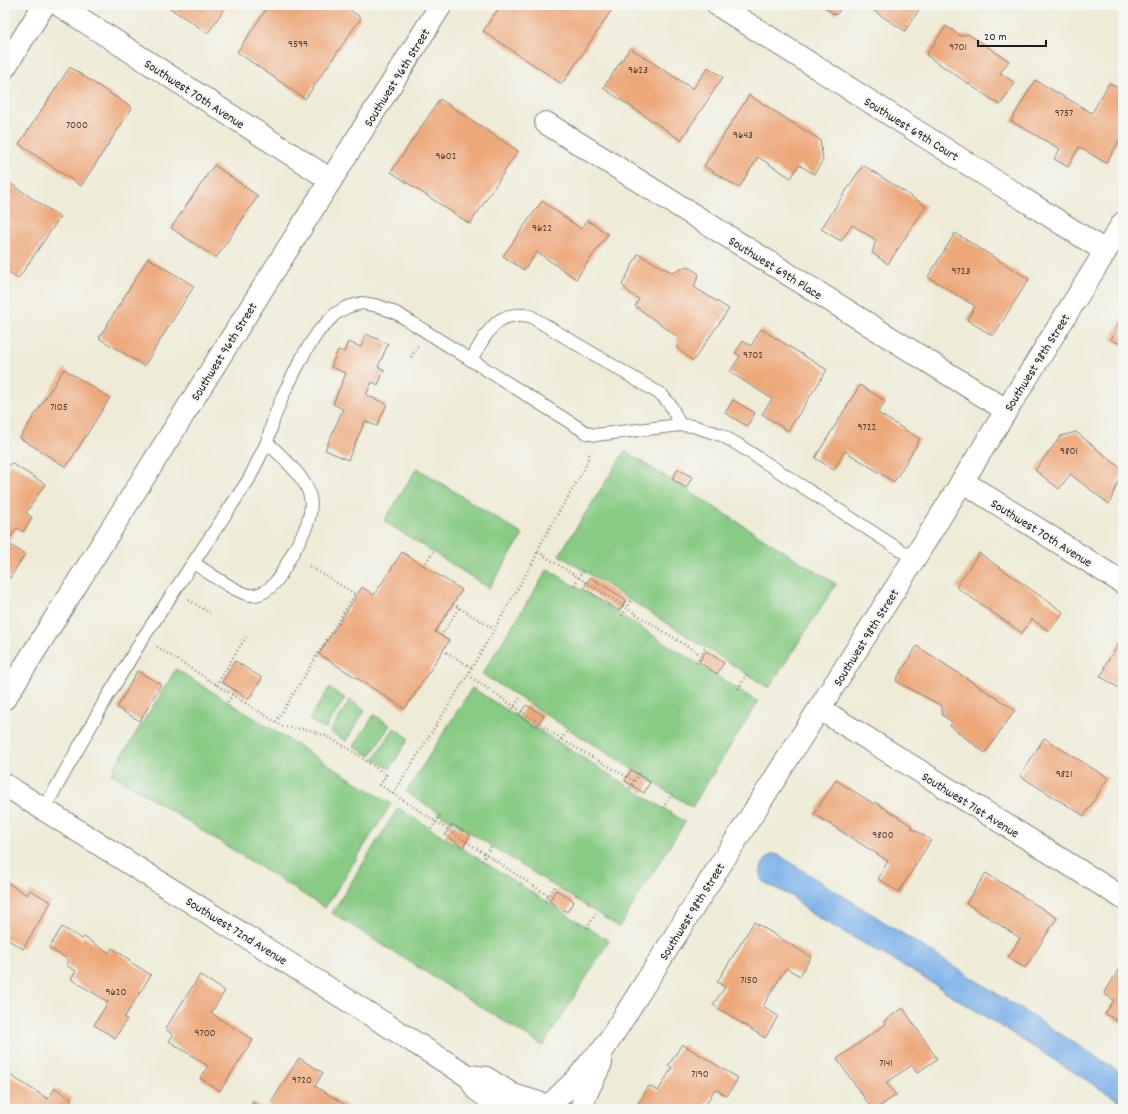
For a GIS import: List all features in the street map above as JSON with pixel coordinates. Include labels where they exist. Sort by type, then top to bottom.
[{"type":"street","points":[[5,67],[44,5]]},
{"type":"street","name":"Southwest 70th Avenue","points":[[59,5],[331,180]]},
{"type":"street","name":"Southwest 96th Street","points":[[5,698],[441,5]]},
{"type":"street","name":"Southwest 69th Court","points":[[718,5],[1105,251]]},
{"type":"street","name":"Southwest 69th Place","points":[[546,123],[1006,410]]},
{"type":"street","name":"Southwest 98th Street","points":[[551,1106],[576,1080],[592,1060],[603,1050],[820,709],[1123,224]]},
{"type":"street","name":"Southwest 70th Avenue","points":[[962,481],[1123,583]]},
{"type":"street","name":"Southwest 71st Avenue","points":[[820,709],[1123,898]]},
{"type":"street","name":"Southwest 72nd Avenue","points":[[5,785],[468,1076],[477,1090],[504,1109]]},
{"type":"street","name":"Southwest 98th Street","points":[[581,1109],[586,1094],[600,1065],[603,1050]]},
{"type":"street","name":"Southwest 72nd Avenue","points":[[468,1076],[486,1078],[513,1095],[551,1106]]},
{"type":"lane","points":[[44,809],[106,699],[144,638],[249,479],[267,442],[283,395],[305,352],[327,321],[347,307],[362,303],[370,304],[398,314],[587,433],[595,435],[680,425],[692,426],[720,434],[914,559]]},
{"type":"lane","points":[[471,360],[488,332],[500,319],[520,314],[530,316],[662,395],[671,406],[680,425]]},
{"type":"lane","points":[[194,563],[243,594],[255,596],[274,584],[281,575],[302,537],[310,510],[310,501],[309,493],[305,484],[288,463],[267,442]]},
{"type":"path","points":[[393,794],[468,675],[534,560],[542,541],[585,468]]},
{"type":"path","points":[[424,566],[433,552]]},
{"type":"path","points":[[538,552],[701,655]]},
{"type":"path","points":[[276,722],[356,595],[309,566]]},
{"type":"path","points":[[574,585],[583,570]]},
{"type":"path","points":[[175,591],[210,613]]},
{"type":"path","points":[[622,616],[631,600]]},
{"type":"path","points":[[453,604],[494,629]]},
{"type":"path","points":[[441,636],[459,608]]},
{"type":"path","points":[[216,685],[246,637]]},
{"type":"path","points":[[144,638],[282,726],[316,732],[352,751],[386,775],[380,785],[549,896]]},
{"type":"path","points":[[696,663],[705,648]]},
{"type":"path","points":[[443,650],[472,668]]},
{"type":"path","points":[[738,689],[747,674]]},
{"type":"path","points":[[468,675],[562,739],[634,781]]},
{"type":"path","points":[[228,702],[235,690]]},
{"type":"path","points":[[510,712],[520,698]]},
{"type":"path","points":[[559,743],[568,728]]},
{"type":"path","points":[[630,788],[639,774]]},
{"type":"path","points":[[663,808],[672,794]]},
{"type":"path","points":[[431,829],[441,814]]},
{"type":"path","points":[[482,861],[491,846]]},
{"type":"path","points":[[545,901],[555,886]]},
{"type":"path","points":[[587,928],[597,912]]},
{"type":"green space","points":[[625,451],[836,584],[769,688],[559,555]]},
{"type":"green space","points":[[417,468],[523,535],[489,588],[384,521]]},
{"type":"green space","points":[[548,569],[758,702],[692,807],[482,674]]},
{"type":"green space","points":[[176,669],[391,804],[325,908],[111,773]]},
{"type":"green space","points":[[329,688],[345,698],[325,729],[309,720]]},
{"type":"green space","points":[[472,688],[685,822],[619,927],[406,792]]},
{"type":"green space","points":[[350,700],[365,710],[346,741],[330,732]]},
{"type":"green space","points":[[374,715],[390,725],[370,756],[354,746]]},
{"type":"green space","points":[[394,728],[409,738],[390,769],[374,759]]},
{"type":"green space","points":[[398,808],[609,941],[543,1046],[332,913]]},
{"type":"water","points":[[774,854],[780,856],[1123,1074],[1123,1103],[916,973],[812,914],[793,897],[762,881],[760,874],[762,865],[767,858]]},
{"type":"building","points":[[165,5],[227,5],[208,33]]},
{"type":"building","points":[[269,5],[343,5],[361,18],[305,99],[237,52]]},
{"type":"building","points":[[501,5],[602,5],[611,11],[562,84],[483,31]]},
{"type":"building","points":[[821,5],[843,5],[836,15]]},
{"type":"building","points":[[865,5],[922,5],[905,31]]},
{"type":"building","points":[[946,26],[961,36],[968,34],[1009,61],[1000,73],[1015,83],[1000,105],[926,55]]},
{"type":"building","points":[[630,48],[693,89],[708,67],[723,77],[681,140],[603,88]]},
{"type":"building","points":[[70,67],[132,108],[81,186],[19,144]]},
{"type":"building","points":[[1035,80],[1092,113],[1109,83],[1123,91],[1123,134],[1106,163],[1079,147],[1068,167],[1054,159],[1060,149],[1011,121]]},
{"type":"building","points":[[749,95],[820,140],[823,160],[814,174],[799,165],[791,178],[758,157],[739,188],[704,166]]},
{"type":"building","points":[[440,99],[518,151],[470,224],[391,172]]},
{"type":"building","points":[[214,165],[258,196],[216,258],[171,228]]},
{"type":"building","points":[[863,165],[926,206],[888,264],[872,253],[876,240],[852,225],[841,241],[821,229]]},
{"type":"building","points":[[5,180],[60,217],[18,279],[5,270]]},
{"type":"building","points":[[542,201],[581,229],[587,220],[608,234],[576,279],[537,252],[524,270],[503,256]]},
{"type":"building","points":[[955,233],[1029,279],[993,336],[967,320],[975,306],[928,277]]},
{"type":"building","points":[[638,254],[673,273],[687,266],[699,274],[694,287],[729,309],[693,361],[677,348],[678,337],[635,306],[639,299],[631,294],[622,285]]},
{"type":"building","points":[[148,258],[194,286],[144,366],[99,338]]},
{"type":"building","points":[[1123,314],[1123,345],[1111,340]]},
{"type":"building","points":[[761,329],[827,370],[788,431],[762,414],[772,399],[730,372],[740,356],[735,353],[743,341],[751,346]]},
{"type":"building","points":[[366,334],[388,344],[378,367],[384,370],[378,385],[372,382],[366,395],[387,404],[377,426],[365,421],[348,460],[325,450],[343,409],[333,404],[346,373],[331,367],[338,350],[344,352],[348,342],[361,347]]},
{"type":"building","points":[[64,369],[110,398],[66,467],[20,438]]},
{"type":"building","points":[[860,385],[885,401],[878,413],[920,439],[894,482],[845,451],[834,470],[815,458]]},
{"type":"building","points":[[733,400],[755,413],[747,426],[725,413]]},
{"type":"building","points":[[1076,432],[1123,470],[1109,504],[1070,474],[1059,489],[1035,470],[1061,436]]},
{"type":"building","points":[[11,463],[45,484],[26,513],[32,517],[23,532],[17,528],[7,543],[25,554],[10,578],[5,575],[5,472]]},
{"type":"building","points":[[678,469],[692,477],[686,488],[672,479]]},
{"type":"building","points":[[402,552],[462,590],[435,632],[449,641],[405,709],[319,654],[362,587],[374,595]]},
{"type":"building","points":[[979,553],[1063,612],[1049,631],[1032,619],[1022,633],[956,587]]},
{"type":"building","points":[[590,577],[626,600],[619,611],[584,588]]},
{"type":"building","points":[[1121,640],[1123,641],[1123,691],[1100,676]]},
{"type":"building","points":[[917,646],[1015,710],[985,753],[950,726],[952,722],[942,715],[942,706],[896,680]]},
{"type":"building","points":[[706,651],[724,663],[717,674],[699,662]]},
{"type":"building","points":[[235,661],[262,678],[249,699],[222,682]]},
{"type":"building","points":[[137,671],[161,684],[140,721],[117,708]]},
{"type":"building","points":[[1123,702],[1123,711],[1119,708]]},
{"type":"building","points":[[526,705],[544,715],[537,727],[519,716]]},
{"type":"building","points":[[1044,738],[1108,778],[1084,816],[1020,776]]},
{"type":"building","points":[[631,770],[650,782],[644,793],[625,781]]},
{"type":"building","points":[[836,780],[874,804],[875,802],[912,826],[911,828],[931,840],[899,892],[878,879],[888,861],[814,814]]},
{"type":"building","points":[[452,824],[470,835],[463,847],[445,835]]},
{"type":"building","points":[[986,873],[1057,918],[1025,968],[1008,958],[1020,938],[966,903]]},
{"type":"building","points":[[5,881],[27,895],[30,890],[51,902],[23,949],[5,938],[7,931],[5,929]]},
{"type":"building","points":[[556,890],[574,901],[567,912],[549,901]]},
{"type":"building","points":[[754,922],[811,957],[800,976],[786,968],[763,1006],[778,1016],[765,1038],[713,1005],[725,987],[717,982]]},
{"type":"building","points":[[62,927],[82,939],[84,937],[109,953],[112,948],[151,975],[124,1018],[127,1019],[115,1038],[94,1025],[108,1002],[71,979],[76,971],[66,965],[69,960],[49,948]]},
{"type":"building","points":[[1123,962],[1123,1024],[1105,1014],[1114,1000],[1104,994]]},
{"type":"building","points":[[200,975],[225,991],[211,1013],[253,1040],[220,1091],[200,1078],[208,1066],[169,1041],[173,1035],[165,1029]]},
{"type":"building","points":[[903,1008],[937,1059],[917,1073],[912,1065],[886,1083],[896,1095],[876,1109],[872,1109],[837,1059],[886,1024],[884,1021]]},
{"type":"building","points":[[682,1044],[738,1078],[727,1096],[715,1089],[703,1109],[635,1109],[649,1086],[658,1091],[672,1068],[668,1066]]},
{"type":"building","points":[[299,1058],[323,1073],[315,1086],[352,1109],[267,1109]]},
{"type":"building","points":[[5,1072],[48,1099],[55,1088],[72,1099],[66,1109],[5,1109]]},
{"type":"building","points":[[253,1102],[263,1109],[249,1109]]}]
